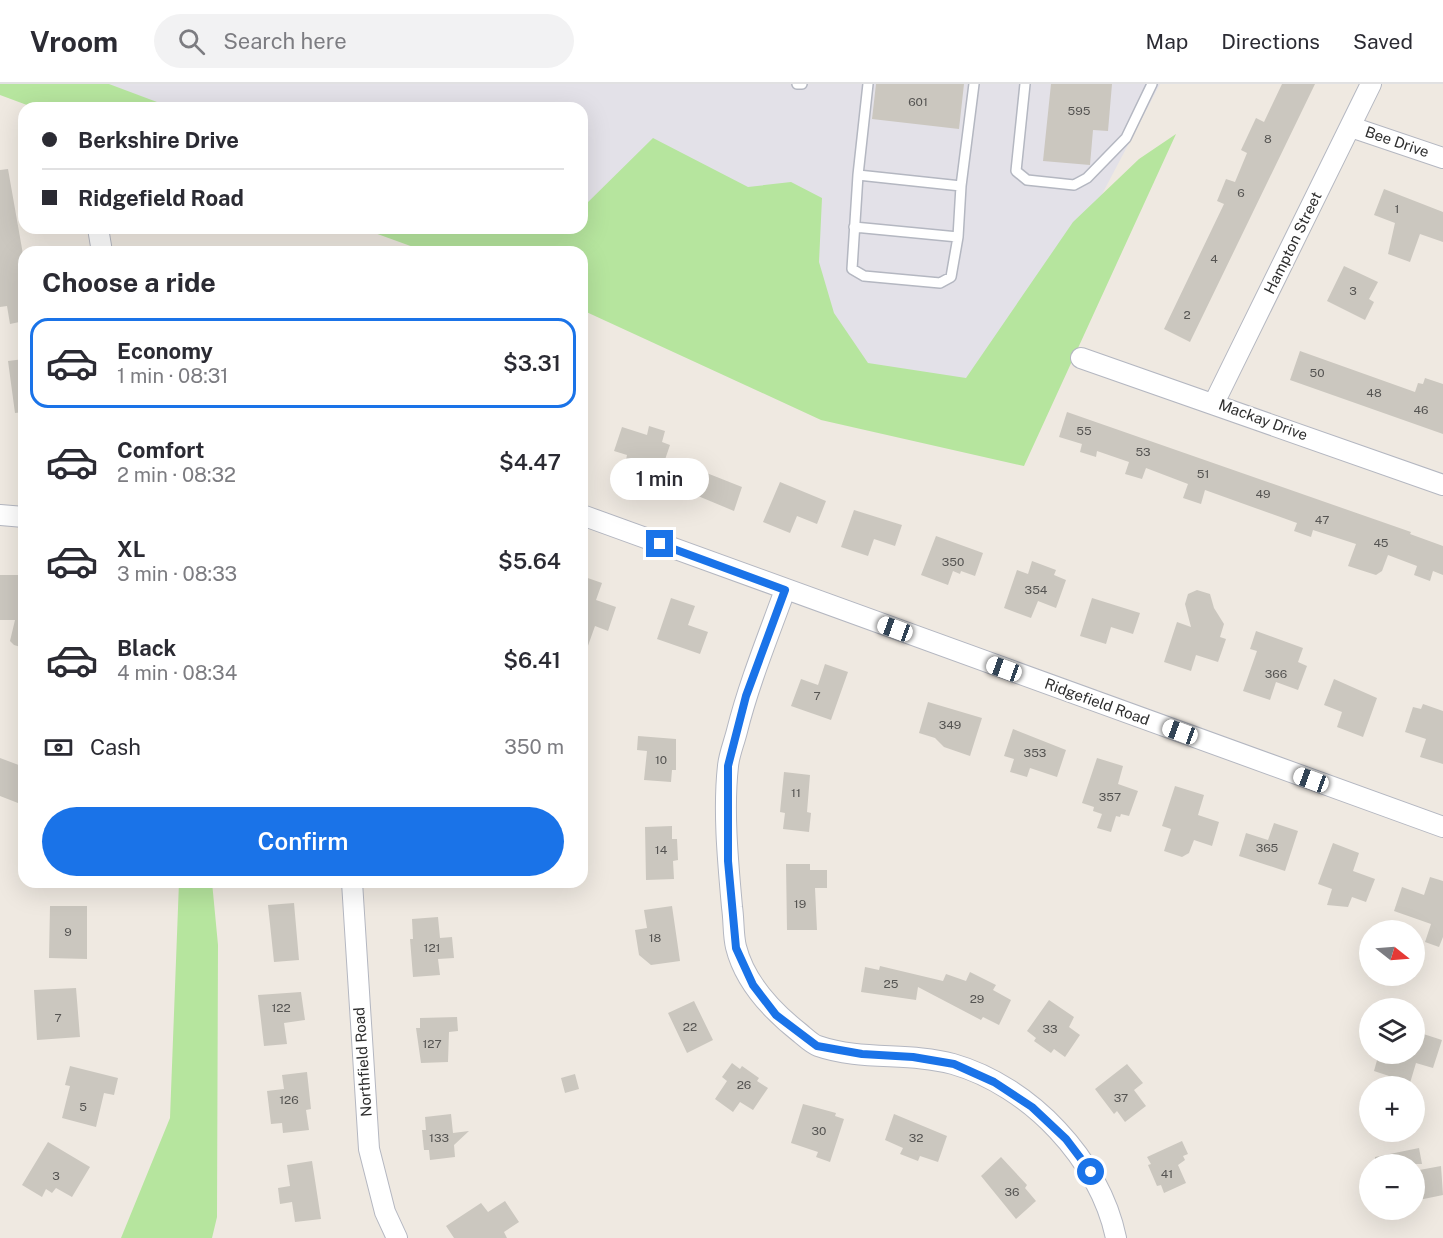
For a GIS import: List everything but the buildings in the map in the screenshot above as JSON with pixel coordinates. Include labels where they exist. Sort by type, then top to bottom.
[{"type":"street","name":"Hampton Street","points":[[1214,403],[1371,84]]},
{"type":"street","name":"Bee Drive","points":[[1351,127],[1443,158]]},
{"type":"street","name":"Mackay Drive","points":[[1081,358],[1443,485]]},
{"type":"street","points":[[0,515],[18,516]]},
{"type":"street","name":"Ridgefield Road","points":[[588,517],[1443,827]]},
{"type":"street","points":[[785,590],[746,696],[728,766],[728,861],[736,948],[753,985],[776,1015],[817,1046],[862,1054],[913,1057],[954,1064],[994,1082],[1032,1107],[1066,1139],[1091,1172],[1112,1220],[1116,1238]]},
{"type":"street","name":"Northfield Road","points":[[352,888],[369,1149],[385,1212],[397,1238]]},
{"type":"lane","points":[[868,84],[858,175],[852,269],[864,276],[940,283],[951,277],[958,237],[961,186],[974,84]]},
{"type":"lane","points":[[1025,84],[1016,171],[1026,180],[1074,185],[1087,178],[1126,138],[1152,84]]},
{"type":"lane","points":[[858,175],[961,186]]},
{"type":"lane","points":[[855,227],[958,237]]},
{"type":"shaded area","points":[[34,84],[1160,84],[975,436],[588,255],[588,246],[541,246],[460,234],[588,234],[588,102],[83,102]]},
{"type":"green space","points":[[0,84],[109,84],[157,102],[19,102],[0,95]]},
{"type":"green space","points":[[1176,134],[1024,466],[821,420],[588,313],[588,246],[410,246],[378,234],[588,234],[588,202],[653,138],[748,187],[791,182],[822,198],[819,262],[834,313],[868,363],[966,378],[1073,222],[1139,159]]},
{"type":"green space","points":[[179,888],[213,888],[218,945],[217,1217],[212,1238],[121,1238],[170,1118]]},
{"type":"route","points":[[660,544],[785,590],[746,696],[728,766],[728,861],[736,948],[753,985],[776,1015],[817,1046],[862,1054],[913,1057],[954,1064],[994,1082],[1032,1107],[1066,1139],[1091,1172]]}]
